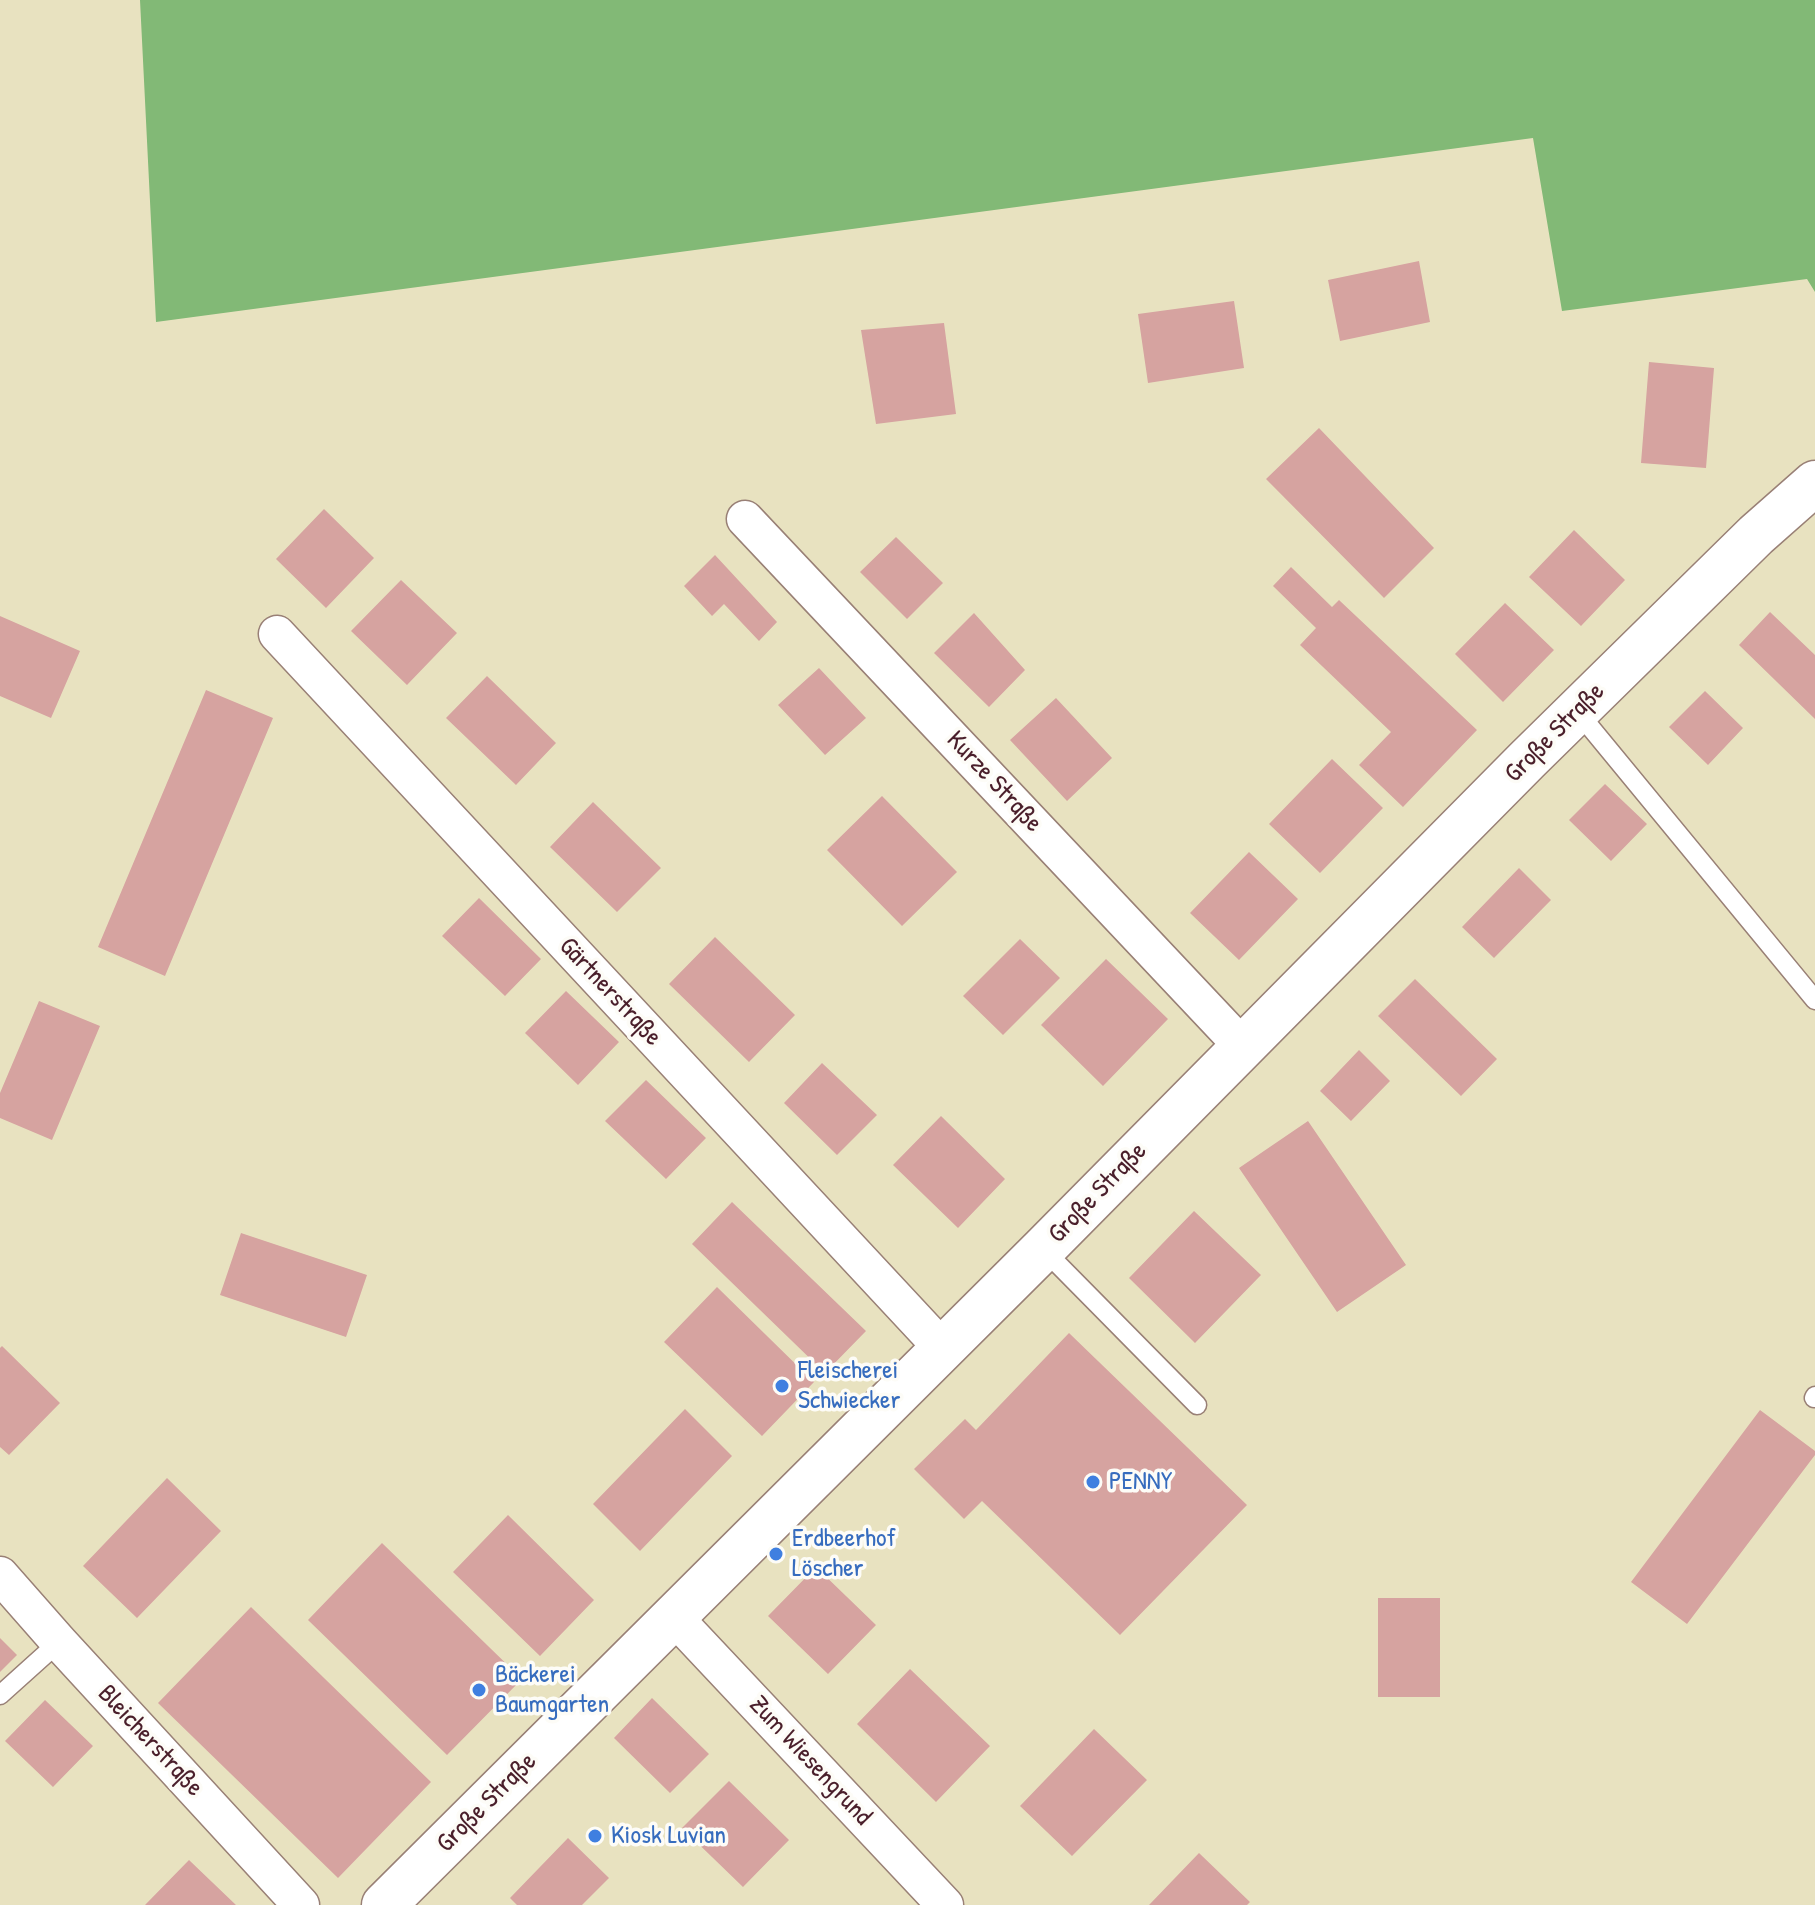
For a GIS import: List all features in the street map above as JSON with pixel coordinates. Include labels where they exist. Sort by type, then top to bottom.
[{"type":"street","name":"Große Straße","points":[[384,1905],[1043,1249],[1577,711],[1756,535],[1815,483]]},
{"type":"street","name":"Kurze Straße","points":[[745,519],[1242,1046]]},
{"type":"street","name":"Gärtnerstraße","points":[[277,634],[943,1349]]},
{"type":"street","name":"Bleicherstraße","points":[[0,1575],[301,1905]]},
{"type":"street","name":"Zum Wiesengrund","points":[[674,1617],[945,1905]]},
{"type":"lane","points":[[1577,711],[1815,1000]]},
{"type":"lane","points":[[1043,1249],[1197,1405]]},
{"type":"lane","points":[[0,1695],[59,1642]]},
{"type":"green space","points":[[140,0],[1815,0],[1815,292],[1807,279],[1562,311],[1533,138],[156,322]]},
{"type":"building","points":[[1419,261],[1430,322],[1340,341],[1328,280]]},
{"type":"building","points":[[1234,301],[1244,368],[1148,383],[1138,314]]},
{"type":"building","points":[[944,323],[956,414],[876,424],[861,330]]},
{"type":"building","points":[[1649,362],[1714,368],[1706,468],[1641,463]]},
{"type":"building","points":[[1319,428],[1434,548],[1384,598],[1266,479]]},
{"type":"building","points":[[324,509],[374,558],[326,608],[276,559]]},
{"type":"building","points":[[1574,530],[1625,580],[1581,626],[1529,577]]},
{"type":"building","points":[[896,537],[943,583],[907,619],[860,572]]},
{"type":"building","points":[[715,555],[777,622],[759,641],[724,604],[712,616],[684,586]]},
{"type":"building","points":[[1291,567],[1332,607],[1339,600],[1477,730],[1403,807],[1359,765],[1391,732],[1300,645],[1316,628],[1273,586]]},
{"type":"building","points":[[401,580],[457,633],[407,685],[351,631]]},
{"type":"building","points":[[1505,603],[1554,650],[1503,702],[1455,654]]},
{"type":"building","points":[[1770,612],[1815,655],[1815,719],[1739,645]]},
{"type":"building","points":[[974,613],[1025,670],[989,707],[934,653]]},
{"type":"building","points":[[0,616],[80,651],[51,718],[0,696]]},
{"type":"building","points":[[819,668],[866,718],[825,755],[778,705]]},
{"type":"building","points":[[487,676],[556,743],[516,785],[446,718]]},
{"type":"building","points":[[206,690],[273,718],[165,976],[98,947]]},
{"type":"building","points":[[1705,691],[1743,728],[1708,765],[1669,727]]},
{"type":"building","points":[[1056,698],[1112,758],[1067,801],[1010,740]]},
{"type":"building","points":[[1332,759],[1383,808],[1320,873],[1269,824]]},
{"type":"building","points":[[1605,784],[1647,824],[1611,861],[1569,820]]},
{"type":"building","points":[[882,796],[957,872],[902,926],[827,850]]},
{"type":"building","points":[[593,802],[661,868],[617,912],[550,847]]},
{"type":"building","points":[[1249,852],[1298,899],[1239,960],[1190,913]]},
{"type":"building","points":[[1519,868],[1551,900],[1494,958],[1462,927]]},
{"type":"building","points":[[479,898],[541,959],[505,996],[442,936]]},
{"type":"building","points":[[715,937],[795,1015],[749,1062],[669,984]]},
{"type":"building","points":[[1020,939],[1060,978],[1003,1035],[963,996]]},
{"type":"building","points":[[1106,959],[1168,1019],[1103,1086],[1041,1025]]},
{"type":"building","points":[[1415,979],[1497,1059],[1461,1096],[1378,1016]]},
{"type":"building","points":[[566,991],[619,1042],[578,1085],[525,1033]]},
{"type":"building","points":[[39,1001],[100,1026],[52,1140],[0,1118],[0,1093]]},
{"type":"building","points":[[1359,1050],[1390,1081],[1351,1121],[1320,1091]]},
{"type":"building","points":[[822,1063],[877,1115],[837,1155],[784,1103]]},
{"type":"building","points":[[646,1080],[706,1138],[666,1179],[605,1121]]},
{"type":"building","points":[[941,1116],[1005,1179],[958,1228],[893,1165]]},
{"type":"building","points":[[1308,1121],[1406,1265],[1337,1312],[1239,1168]]},
{"type":"building","points":[[732,1202],[866,1331],[825,1373],[692,1244]]},
{"type":"building","points":[[1194,1211],[1261,1275],[1195,1343],[1129,1278]]},
{"type":"building","points":[[241,1233],[367,1275],[346,1337],[220,1295]]},
{"type":"building","points":[[717,1287],[814,1382],[762,1436],[664,1342]]},
{"type":"building","name":"PENNY","points":[[1069,1333],[1247,1505],[1120,1635],[982,1501],[964,1519],[914,1469],[965,1419],[976,1430]]},
{"type":"building","points":[[2,1346],[60,1403],[9,1455],[0,1447]]},
{"type":"building","points":[[685,1409],[732,1456],[640,1551],[593,1504]]},
{"type":"building","points":[[1760,1410],[1815,1451],[1815,1455],[1687,1624],[1631,1582]]},
{"type":"building","points":[[167,1478],[221,1531],[137,1618],[83,1566]]},
{"type":"building","points":[[508,1515],[594,1600],[540,1656],[453,1572]]},
{"type":"building","points":[[382,1543],[522,1679],[447,1755],[308,1620]]},
{"type":"building","points":[[816,1567],[876,1625],[828,1674],[768,1616]]},
{"type":"building","points":[[1378,1598],[1440,1598],[1440,1697],[1378,1697]]},
{"type":"building","points":[[251,1607],[431,1782],[338,1878],[158,1703]]},
{"type":"building","points":[[0,1638],[17,1655],[0,1672]]},
{"type":"building","points":[[910,1669],[990,1746],[936,1802],[857,1724]]},
{"type":"building","points":[[652,1698],[709,1754],[670,1793],[614,1738]]},
{"type":"building","points":[[45,1700],[93,1746],[53,1787],[5,1741]]},
{"type":"building","points":[[1094,1729],[1147,1780],[1072,1856],[1020,1806]]},
{"type":"building","points":[[729,1781],[789,1840],[743,1887],[682,1828]]},
{"type":"building","points":[[568,1838],[609,1878],[582,1905],[517,1905],[510,1898]]},
{"type":"building","points":[[1199,1853],[1250,1902],[1247,1905],[1149,1905]]},
{"type":"building","points":[[189,1860],[236,1905],[145,1905]]},
{"type":"place","name":"Fleischerei Schwiecker","points":[[782,1386]]},
{"type":"place","name":"PENNY","points":[[1093,1482]]},
{"type":"place","name":"Erdbeerhof Löscher","points":[[776,1554]]},
{"type":"place","name":"Bäckerei Baumgarten","points":[[479,1690]]},
{"type":"place","name":"Kiosk Luvian","points":[[595,1836]]}]
